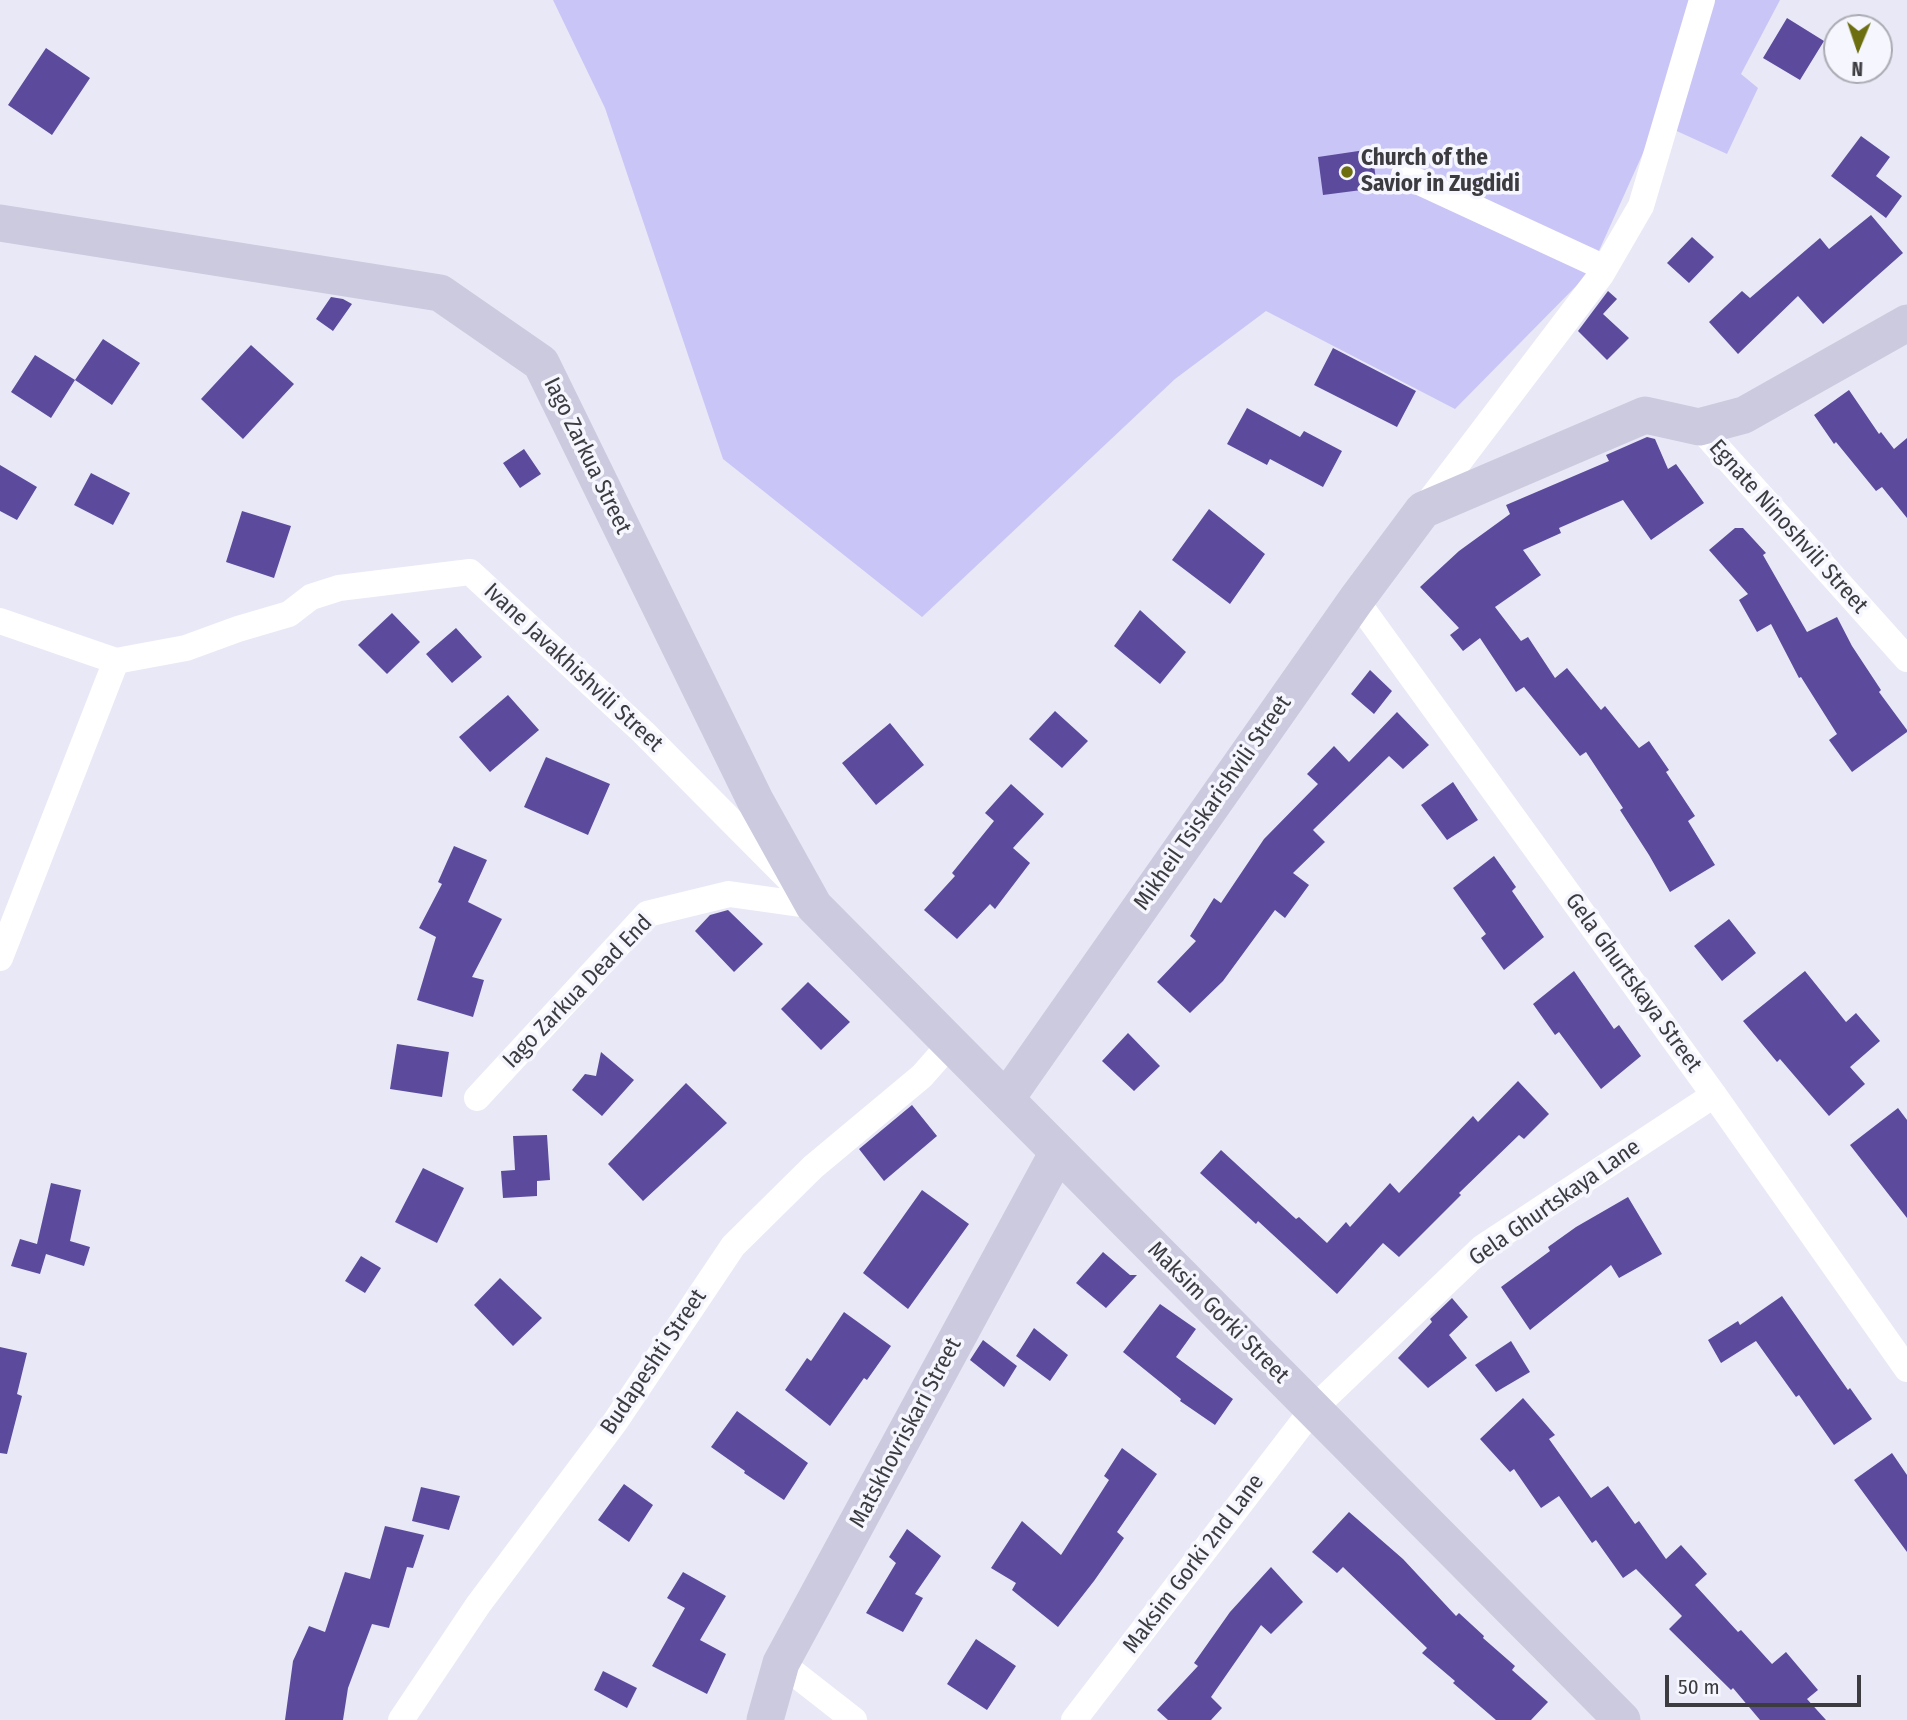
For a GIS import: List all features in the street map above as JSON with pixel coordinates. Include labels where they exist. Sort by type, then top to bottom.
[{"type":"street","points":[[1423,510],[1605,268],[1641,206],[1702,0]]},
{"type":"street","points":[[1405,175],[1605,268]]},
{"type":"street","name":"Iago Zarkua Street","points":[[0,223],[440,293],[541,363],[755,800],[814,905]]},
{"type":"street","points":[[1699,427],[1744,415],[1907,323]]},
{"type":"street","name":"Egnate Ninoshvili Street","points":[[1423,510],[1645,415],[1699,427],[1907,660]]},
{"type":"street","name":"Mikheil Tsiskarishvili Street","points":[[1006,1099],[1356,600],[1423,510]]},
{"type":"street","name":"Ivane Javakhishvili Street","points":[[0,621],[116,661],[186,648],[289,614],[312,597],[339,588],[470,572],[643,732],[814,905]]},
{"type":"street","name":"Gela Ghurtskaya Street","points":[[1356,600],[1714,1095],[1907,1369]]},
{"type":"street","points":[[0,958],[116,661]]},
{"type":"street","name":"Iago Zarkua Dead End","points":[[477,1098],[647,914],[729,894],[814,905]]},
{"type":"street","name":"Maksim Gorki Street","points":[[814,905],[1622,1720]]},
{"type":"street","name":"Budapeshti Street","points":[[401,1720],[478,1605],[615,1422],[733,1246],[813,1167],[922,1076],[951,1043]]},
{"type":"street","name":"Gela Ghurtskaya Lane","points":[[1313,1409],[1483,1247],[1714,1095]]},
{"type":"street","name":"Matskhovriskari Street","points":[[765,1720],[782,1664],[1058,1152]]},
{"type":"street","name":"Maksim Gorki 2nd Lane","points":[[1074,1720],[1313,1409]]},
{"type":"street","points":[[782,1664],[854,1720]]},
{"type":"shaded area","points":[[553,0],[1780,0],[1741,74],[1758,88],[1727,154],[1657,122],[1589,273],[1455,409],[1266,311],[1175,379],[922,617],[723,459],[605,108]]},
{"type":"building","points":[[1787,18],[1823,40],[1800,80],[1763,58]]},
{"type":"building","points":[[46,48],[90,78],[52,135],[8,105]]},
{"type":"building","points":[[1861,136],[1890,157],[1876,176],[1902,196],[1886,218],[1831,176]]},
{"type":"building","name":"Church of the Savior in Zugdidi","points":[[1372,149],[1377,188],[1323,195],[1318,157]]},
{"type":"building","points":[[1871,215],[1903,253],[1823,324],[1798,296],[1738,354],[1709,322],[1742,291],[1750,298],[1820,238],[1829,249]]},
{"type":"building","points":[[1692,237],[1714,257],[1689,283],[1667,263]]},
{"type":"building","points":[[1608,291],[1617,299],[1603,314],[1629,338],[1607,360],[1578,331]]},
{"type":"building","points":[[331,297],[352,304],[333,331],[316,319]]},
{"type":"building","points":[[103,339],[140,363],[112,405],[75,380]]},
{"type":"building","points":[[251,345],[294,384],[243,439],[201,399]]},
{"type":"building","points":[[1333,348],[1416,391],[1397,427],[1314,385]]},
{"type":"building","points":[[35,355],[75,380],[51,418],[11,392]]},
{"type":"building","points":[[1849,390],[1879,434],[1881,432],[1894,449],[1907,438],[1907,518],[1882,487],[1876,491],[1836,442],[1834,444],[1814,415]]},
{"type":"building","points":[[1247,408],[1300,437],[1304,431],[1342,451],[1323,487],[1270,459],[1267,465],[1227,444]]},
{"type":"building","points":[[1647,437],[1655,439],[1668,469],[1676,464],[1704,503],[1651,540],[1623,500],[1559,528],[1561,533],[1523,550],[1541,575],[1495,607],[1521,641],[1528,637],[1555,678],[1567,668],[1601,710],[1605,706],[1639,748],[1649,741],[1669,770],[1666,772],[1695,816],[1688,821],[1715,865],[1670,892],[1620,810],[1623,808],[1586,752],[1580,756],[1524,687],[1516,692],[1480,638],[1463,651],[1450,635],[1459,628],[1420,587],[1459,551],[1510,514],[1506,505],[1609,461],[1606,455]]},
{"type":"building","points":[[524,449],[541,474],[520,488],[503,463]]},
{"type":"building","points":[[0,465],[37,487],[17,520],[0,511]]},
{"type":"building","points":[[91,473],[130,493],[113,525],[74,505]]},
{"type":"building","points":[[1209,509],[1265,554],[1230,604],[1172,560]]},
{"type":"building","points":[[242,511],[291,526],[274,578],[226,562]]},
{"type":"building","points":[[1735,528],[1743,528],[1766,553],[1763,555],[1807,632],[1837,617],[1852,646],[1881,690],[1879,692],[1907,730],[1852,772],[1829,740],[1837,734],[1801,677],[1799,678],[1771,624],[1757,632],[1739,600],[1748,594],[1709,550]]},
{"type":"building","points":[[1140,610],[1186,652],[1160,684],[1114,646]]},
{"type":"building","points":[[392,613],[420,642],[387,674],[358,645]]},
{"type":"building","points":[[456,628],[482,657],[452,683],[426,654]]},
{"type":"building","points":[[1370,670],[1392,691],[1374,714],[1351,694]]},
{"type":"building","points":[[508,695],[539,730],[490,772],[459,737]]},
{"type":"building","points":[[1055,711],[1088,741],[1062,768],[1029,739]]},
{"type":"building","points":[[1397,712],[1429,745],[1403,769],[1389,756],[1313,830],[1325,842],[1293,873],[1309,885],[1285,918],[1275,910],[1223,981],[1190,1013],[1157,982],[1196,941],[1190,936],[1214,898],[1221,903],[1264,839],[1318,784],[1307,774],[1334,746],[1349,762]]},
{"type":"building","points":[[890,723],[924,765],[876,805],[842,763]]},
{"type":"building","points":[[546,757],[610,784],[588,835],[524,807]]},
{"type":"building","points":[[1453,782],[1478,820],[1447,840],[1421,805]]},
{"type":"building","points":[[1011,784],[1044,814],[1013,848],[1030,863],[995,909],[990,904],[957,939],[924,910],[955,876],[952,873],[994,821],[985,813]]},
{"type":"building","points":[[454,846],[487,860],[468,902],[502,919],[472,977],[484,980],[473,1017],[417,1000],[436,937],[419,928],[442,884],[438,882]]},
{"type":"building","points":[[1494,856],[1516,887],[1512,891],[1544,937],[1504,970],[1481,938],[1486,934],[1453,888]]},
{"type":"building","points":[[728,910],[763,944],[734,972],[695,931],[710,915]]},
{"type":"building","points":[[1729,919],[1756,953],[1722,981],[1694,946]]},
{"type":"building","points":[[1574,971],[1614,1029],[1619,1025],[1641,1056],[1601,1089],[1559,1032],[1555,1035],[1533,1004]]},
{"type":"building","points":[[1805,971],[1846,1022],[1856,1013],[1880,1041],[1850,1067],[1865,1084],[1829,1116],[1780,1059],[1777,1062],[1743,1021]]},
{"type":"building","points":[[808,982],[850,1022],[821,1050],[781,1009]]},
{"type":"building","points":[[1128,1033],[1160,1066],[1134,1091],[1102,1061]]},
{"type":"building","points":[[397,1044],[449,1052],[442,1097],[390,1089]]},
{"type":"building","points":[[601,1052],[634,1080],[602,1116],[572,1090],[585,1074],[596,1076]]},
{"type":"building","points":[[1518,1081],[1549,1114],[1524,1139],[1519,1135],[1459,1193],[1461,1195],[1399,1257],[1383,1243],[1337,1294],[1258,1221],[1256,1224],[1200,1173],[1221,1150],[1296,1219],[1299,1217],[1327,1243],[1346,1222],[1350,1227],[1390,1183],[1399,1193],[1473,1116],[1478,1122]]},
{"type":"building","points":[[686,1083],[727,1123],[643,1201],[608,1164]]},
{"type":"building","points":[[912,1105],[937,1136],[884,1181],[859,1149]]},
{"type":"building","points":[[1898,1108],[1907,1120],[1907,1218],[1850,1145]]},
{"type":"building","points":[[547,1135],[550,1180],[537,1181],[537,1196],[503,1198],[501,1171],[515,1170],[513,1136]]},
{"type":"building","points":[[423,1168],[464,1188],[437,1243],[395,1222]]},
{"type":"building","points":[[51,1183],[81,1190],[70,1241],[90,1247],[84,1266],[46,1254],[40,1274],[11,1266],[20,1239],[37,1244]]},
{"type":"building","points":[[922,1190],[969,1224],[908,1309],[863,1273]]},
{"type":"building","points":[[1628,1197],[1662,1254],[1619,1278],[1611,1265],[1530,1330],[1501,1287],[1550,1251],[1548,1247],[1576,1227]]},
{"type":"building","points":[[1103,1252],[1130,1275],[1137,1275],[1106,1308],[1076,1283]]},
{"type":"building","points":[[361,1256],[381,1268],[365,1293],[345,1281]]},
{"type":"building","points":[[500,1278],[542,1318],[513,1346],[474,1305]]},
{"type":"building","points":[[1782,1296],[1848,1390],[1850,1388],[1872,1419],[1834,1445],[1756,1341],[1721,1363],[1708,1340],[1738,1321],[1740,1325]]},
{"type":"building","points":[[1452,1298],[1468,1317],[1449,1335],[1467,1358],[1428,1388],[1398,1358],[1432,1322],[1430,1319]]},
{"type":"building","points":[[1160,1304],[1196,1329],[1176,1357],[1233,1399],[1215,1425],[1180,1401],[1181,1399],[1123,1352]]},
{"type":"building","points":[[844,1312],[891,1346],[830,1426],[785,1390],[807,1358],[811,1361]]},
{"type":"building","points":[[1034,1328],[1068,1355],[1050,1381],[1016,1356]]},
{"type":"building","points":[[983,1340],[1017,1366],[1004,1387],[970,1360]]},
{"type":"building","points":[[1511,1341],[1530,1372],[1496,1392],[1475,1365]]},
{"type":"building","points":[[0,1347],[27,1353],[17,1394],[22,1396],[7,1454],[0,1453]]},
{"type":"building","points":[[1523,1398],[1555,1435],[1549,1439],[1591,1498],[1608,1486],[1635,1524],[1639,1521],[1666,1559],[1681,1545],[1707,1574],[1695,1585],[1772,1664],[1786,1652],[1818,1690],[1807,1699],[1826,1720],[1760,1720],[1733,1688],[1731,1690],[1669,1629],[1682,1616],[1636,1569],[1623,1578],[1596,1540],[1592,1543],[1559,1496],[1541,1508],[1514,1469],[1510,1472],[1480,1439]]},
{"type":"building","points":[[737,1411],[808,1463],[784,1500],[711,1447]]},
{"type":"building","points":[[1122,1448],[1157,1474],[1117,1532],[1124,1538],[1058,1627],[1012,1590],[1016,1583],[991,1568],[1022,1521],[1061,1555],[1109,1480],[1104,1476]]},
{"type":"building","points":[[1892,1453],[1907,1475],[1907,1552],[1854,1480]]},
{"type":"building","points":[[624,1484],[653,1505],[629,1542],[598,1520]]},
{"type":"building","points":[[421,1487],[460,1496],[449,1530],[412,1521]]},
{"type":"building","points":[[1349,1512],[1403,1559],[1456,1616],[1459,1613],[1484,1636],[1483,1638],[1515,1666],[1512,1670],[1548,1702],[1531,1720],[1496,1720],[1422,1653],[1427,1648],[1343,1567],[1337,1573],[1312,1552]]},
{"type":"building","points":[[385,1526],[424,1535],[413,1568],[407,1567],[389,1628],[372,1624],[348,1688],[343,1720],[285,1720],[293,1661],[309,1626],[325,1632],[345,1572],[370,1579]]},
{"type":"building","points":[[907,1529],[941,1556],[915,1594],[923,1598],[903,1632],[866,1613],[896,1563],[889,1557]]},
{"type":"building","points":[[1271,1567],[1303,1602],[1271,1634],[1261,1625],[1211,1697],[1222,1708],[1211,1720],[1168,1720],[1157,1710],[1198,1666],[1194,1663],[1230,1612]]},
{"type":"building","points":[[683,1572],[726,1596],[700,1640],[726,1654],[707,1694],[652,1666],[685,1608],[667,1598]]},
{"type":"building","points":[[976,1639],[1016,1666],[987,1710],[947,1684]]},
{"type":"building","points":[[603,1671],[637,1688],[627,1708],[594,1690]]},
{"type":"place","name":"Church of the Savior in Zugdidi","points":[[1347,172]]}]
